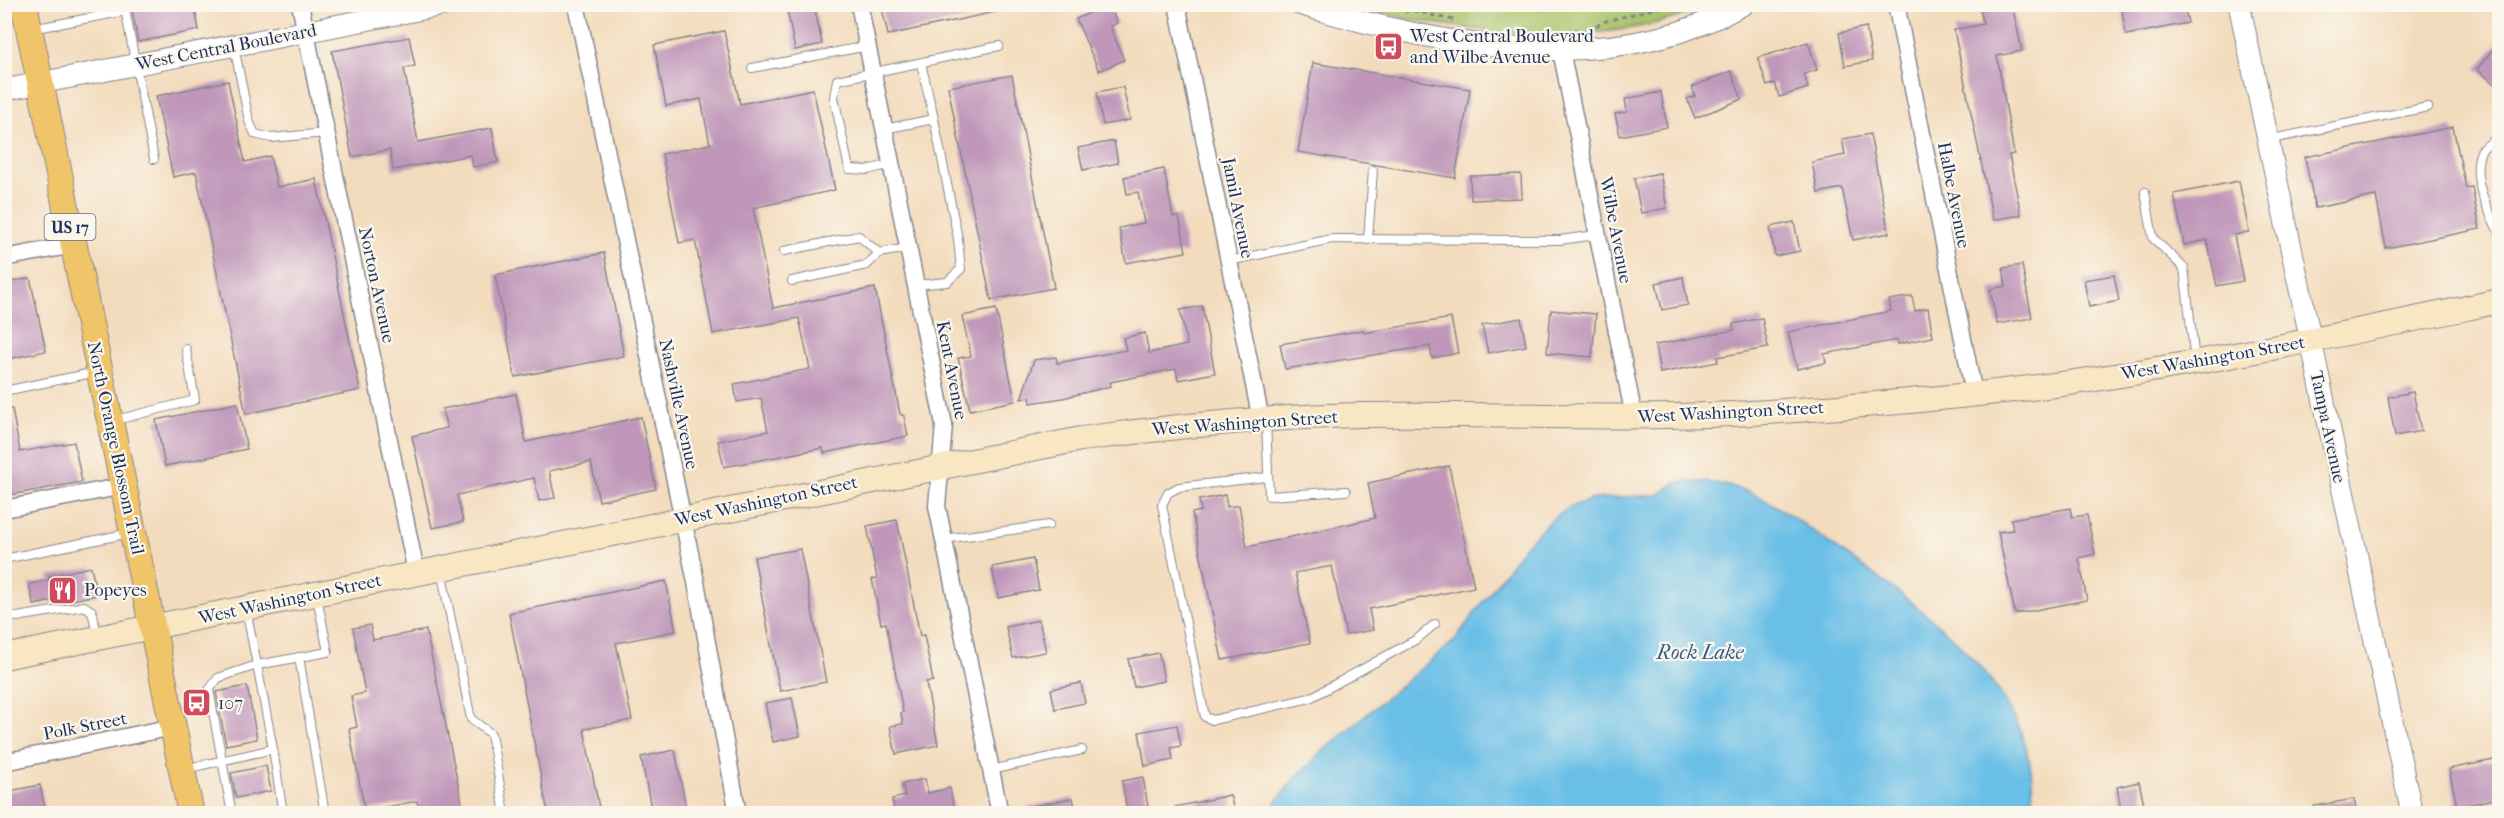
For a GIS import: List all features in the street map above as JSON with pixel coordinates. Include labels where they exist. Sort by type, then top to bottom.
[{"type":"main road","name":"US 17","points":[[24,4],[39,83]]},
{"type":"main road","name":"North Orange Blossom Trail","points":[[39,83],[191,813]]},
{"type":"main road","name":"West Washington Street","points":[[4,657],[940,465],[1081,439],[1178,426],[1360,416],[1634,417],[1831,408],[2068,383],[2309,341],[2499,301]]},
{"type":"street","name":"Norton Avenue","points":[[300,4],[417,572]]},
{"type":"street","name":"Nashville Avenue","points":[[576,4],[683,518],[738,813]]},
{"type":"street","name":"Kent Avenue","points":[[859,4],[944,425],[937,507],[1000,813]]},
{"type":"street","name":"Jamil Avenue","points":[[1177,4],[1264,420]]},
{"type":"street","points":[[1299,4],[1368,25],[1433,37],[1522,49],[1561,50],[1619,44],[1672,33],[1729,13],[1744,4]]},
{"type":"street","name":"Halbe Avenue","points":[[1896,4],[1974,394]]},
{"type":"street","name":"Tampa Avenue","points":[[2239,4],[2309,341],[2412,813]]},
{"type":"street","name":"West Central Boulevard","points":[[4,90],[440,5]]},
{"type":"street","name":"Wilbe Avenue","points":[[1561,50],[1634,417]]},
{"type":"street","points":[[4,258],[74,245]]},
{"type":"street","points":[[4,509],[124,486]]},
{"type":"street","name":"Polk Street","points":[[4,762],[173,727]]},
{"type":"lane","points":[[29,30],[125,8],[154,159]]},
{"type":"lane","points":[[233,46],[249,121],[255,134],[271,138],[326,133]]},
{"type":"lane","points":[[752,68],[868,46]]},
{"type":"lane","points":[[892,164],[867,170],[849,169],[834,97],[837,80],[999,46]]},
{"type":"lane","points":[[916,285],[947,282],[961,269],[958,240],[921,63]]},
{"type":"lane","points":[[2267,140],[2428,107]]},
{"type":"lane","points":[[884,129],[933,119]]},
{"type":"lane","points":[[2499,136],[2482,149],[2477,166],[2483,192],[2499,234]]},
{"type":"lane","points":[[1368,240],[1373,170]]},
{"type":"lane","points":[[2145,192],[2153,238],[2184,268],[2195,362]]},
{"type":"lane","points":[[1229,261],[1332,239],[1560,240],[1596,234]]},
{"type":"lane","points":[[784,251],[859,236],[879,254]]},
{"type":"lane","points":[[792,281],[867,266],[879,254],[908,248]]},
{"type":"lane","points":[[110,422],[195,400],[186,349]]},
{"type":"lane","points":[[4,391],[100,371]]},
{"type":"lane","points":[[1264,420],[1269,496],[1346,491]]},
{"type":"lane","points":[[1267,477],[1179,487],[1168,493],[1162,505],[1205,717],[1213,720],[1310,698],[1417,639],[1435,624]]},
{"type":"lane","points":[[943,539],[1049,525]]},
{"type":"lane","points":[[4,559],[133,533]]},
{"type":"lane","points":[[441,567],[471,718],[491,734],[505,813]]},
{"type":"lane","points":[[232,813],[209,690],[218,678],[257,665],[328,652],[316,594]]},
{"type":"lane","points":[[4,615],[17,617],[84,606],[92,611],[98,639]]},
{"type":"lane","points":[[246,608],[283,813]]},
{"type":"lane","points":[[299,657],[325,813]]},
{"type":"lane","points":[[182,770],[273,749]]},
{"type":"lane","points":[[991,770],[1082,750]]},
{"type":"path","points":[[1589,30],[1606,21],[1672,4]]},
{"type":"path","points":[[1401,14],[1410,10],[1453,18],[1458,22]]},
{"type":"green space","points":[[1497,4],[1541,8],[1585,4],[1712,5],[1665,21],[1618,30],[1571,34],[1524,34],[1430,22],[1335,5]]},
{"type":"water","name":"Rock Lake","points":[[1687,481],[1732,487],[1750,492],[1768,502],[1799,521],[1882,580],[1966,651],[2000,693],[2016,721],[2030,766],[2031,813],[1268,813],[1294,779],[1324,750],[1454,641],[1523,548],[1551,520],[1572,506],[1594,499],[1658,495],[1676,483]]},
{"type":"building","points":[[131,4],[194,4],[199,30],[138,42]]},
{"type":"building","points":[[786,4],[814,4],[822,44],[795,50]]},
{"type":"building","points":[[881,4],[999,4],[1000,11],[888,35]]},
{"type":"building","points":[[1109,4],[1117,23],[1110,26],[1124,60],[1099,71],[1076,19]]},
{"type":"building","points":[[1979,4],[2012,4],[2022,51],[1997,56],[2014,154],[2009,155],[2021,215],[1993,220],[1954,30],[1983,24]]},
{"type":"building","points":[[2121,4],[2184,4],[2188,23],[2126,35]]},
{"type":"building","points":[[1866,27],[1872,61],[1845,66],[1839,33]]},
{"type":"building","points":[[724,31],[740,104],[813,89],[835,190],[753,208],[773,308],[875,288],[900,414],[904,416],[908,436],[824,453],[823,448],[724,467],[718,441],[768,431],[761,398],[737,402],[734,384],[810,369],[799,318],[713,334],[695,240],[679,243],[662,154],[710,144],[701,99],[666,106],[654,45]]},
{"type":"building","points":[[409,37],[415,66],[404,68],[418,142],[492,128],[498,162],[473,167],[471,155],[393,170],[390,150],[352,157],[332,51]]},
{"type":"building","points":[[1808,42],[1817,70],[1804,74],[1808,88],[1779,97],[1775,83],[1767,86],[1758,58]]},
{"type":"building","points":[[2499,42],[2499,88],[2477,69]]},
{"type":"building","points":[[1313,63],[1470,89],[1455,178],[1298,152]]},
{"type":"building","points":[[1731,71],[1742,99],[1695,118],[1687,99],[1695,96],[1692,87]]},
{"type":"building","points":[[1012,75],[1054,288],[991,300],[948,87]]},
{"type":"building","points":[[228,81],[245,162],[270,156],[277,187],[316,179],[360,390],[246,414],[196,172],[173,177],[156,96]]},
{"type":"building","points":[[1123,87],[1130,120],[1103,125],[1097,92]]},
{"type":"building","points":[[1661,92],[1667,127],[1620,136],[1615,114],[1627,112],[1625,99]]},
{"type":"building","points":[[2453,127],[2466,188],[2472,187],[2480,229],[2386,248],[2376,196],[2315,208],[2305,157]]},
{"type":"building","points":[[1870,134],[1889,233],[1853,240],[1842,188],[1818,193],[1812,162],[1845,155],[1842,139]]},
{"type":"building","points":[[1114,141],[1118,163],[1083,170],[1078,148]]},
{"type":"building","points":[[1164,169],[1173,217],[1179,216],[1186,252],[1126,263],[1119,228],[1144,223],[1138,192],[1127,194],[1124,177]]},
{"type":"building","points":[[1660,173],[1667,208],[1641,213],[1634,178]]},
{"type":"building","points":[[1521,174],[1522,198],[1471,200],[1470,176]]},
{"type":"building","points":[[2239,181],[2249,232],[2234,235],[2243,281],[2217,286],[2207,240],[2184,245],[2174,194]]},
{"type":"building","points":[[1794,222],[1800,251],[1775,256],[1770,227]]},
{"type":"building","points":[[604,253],[624,356],[515,377],[495,275]]},
{"type":"building","points":[[2022,265],[2032,318],[1997,324],[1990,289],[2006,286],[2003,268]]},
{"type":"building","points":[[2114,275],[2119,301],[2089,307],[2084,280]]},
{"type":"building","points":[[1683,277],[1688,305],[1662,310],[1656,283]]},
{"type":"building","points":[[30,278],[46,351],[4,360],[4,283]]},
{"type":"building","points":[[1912,296],[1915,311],[1928,308],[1933,337],[1898,344],[1897,340],[1824,354],[1826,363],[1797,369],[1788,332],[1891,311],[1889,300]]},
{"type":"building","points":[[1202,306],[1215,373],[1178,380],[1176,369],[1110,382],[1111,386],[1063,398],[1031,403],[1030,397],[1021,399],[1034,360],[1056,357],[1057,363],[1126,350],[1123,338],[1145,333],[1149,353],[1187,345],[1180,310]]},
{"type":"building","points":[[996,309],[1015,401],[970,410],[958,358],[971,356],[962,316]]},
{"type":"building","points":[[1551,310],[1596,314],[1592,357],[1547,353]]},
{"type":"building","points":[[1451,318],[1458,353],[1432,358],[1430,346],[1285,369],[1280,344]]},
{"type":"building","points":[[1521,318],[1526,346],[1488,353],[1482,325]]},
{"type":"building","points":[[1762,318],[1768,348],[1717,357],[1718,362],[1660,373],[1655,345],[1734,330],[1733,324]]},
{"type":"building","points":[[2413,392],[2421,431],[2395,436],[2388,397]]},
{"type":"building","points":[[516,394],[526,442],[641,417],[656,489],[599,501],[591,462],[549,471],[555,498],[539,501],[534,478],[457,495],[463,522],[432,528],[412,436],[447,428],[442,409]]},
{"type":"building","points":[[237,403],[247,449],[165,466],[156,420]]},
{"type":"building","points":[[12,409],[20,452],[74,442],[82,482],[4,496],[4,410]]},
{"type":"building","points":[[1449,466],[1474,587],[1369,609],[1373,630],[1346,635],[1332,566],[1295,573],[1310,643],[1222,660],[1192,513],[1201,511],[1199,500],[1225,495],[1227,507],[1239,505],[1247,547],[1375,518],[1368,483]]},
{"type":"building","points":[[2070,508],[2072,517],[2087,515],[2095,554],[2079,558],[2087,600],[2015,614],[1998,532],[2013,530],[2011,519]]},
{"type":"building","points":[[897,520],[920,636],[924,635],[933,681],[926,682],[938,745],[896,754],[890,726],[903,724],[901,713],[903,712],[886,623],[881,624],[872,579],[877,578],[867,526]]},
{"type":"building","points":[[800,549],[826,682],[780,691],[754,557]]},
{"type":"building","points":[[1033,559],[1039,590],[998,598],[992,567]]},
{"type":"building","name":"Popeyes","points":[[91,567],[97,595],[34,605],[29,584],[50,580],[49,576]]},
{"type":"building","points":[[666,581],[676,631],[616,643],[632,720],[584,729],[600,813],[548,813],[509,613]]},
{"type":"building","points":[[1039,620],[1046,652],[1013,658],[1006,627]]},
{"type":"building","points":[[370,625],[373,640],[426,630],[464,813],[420,813],[417,801],[365,811],[349,729],[357,727],[351,696],[365,693],[353,628]]},
{"type":"building","points":[[1159,653],[1164,681],[1134,687],[1128,659]]},
{"type":"building","points":[[1081,683],[1085,703],[1055,709],[1051,689]]},
{"type":"building","points":[[247,686],[257,739],[226,745],[216,692]]},
{"type":"building","points":[[792,698],[800,736],[773,742],[765,703]]},
{"type":"building","points":[[1177,725],[1181,746],[1171,748],[1173,760],[1145,766],[1139,732]]},
{"type":"building","points":[[675,750],[687,813],[652,813],[641,757]]},
{"type":"building","points":[[2499,759],[2499,798],[2457,807],[2449,769]]},
{"type":"building","points":[[266,766],[271,791],[236,798],[231,773]]},
{"type":"building","points":[[1143,777],[1148,807],[1127,811],[1122,781]]},
{"type":"building","points":[[925,779],[928,793],[950,788],[954,811],[895,813],[892,799],[905,796],[902,784]]},
{"type":"building","points":[[2139,782],[2144,804],[2121,809],[2117,787]]},
{"type":"building","points":[[40,785],[46,813],[9,813],[5,792]]},
{"type":"building","points":[[1230,795],[1235,813],[1176,813],[1175,807]]},
{"type":"building","points":[[1073,798],[1076,813],[1029,813],[1028,807]]},
{"type":"building","points":[[2354,799],[2357,813],[2315,813],[2314,806]]},
{"type":"place","name":"West Central Boulevard and Wilbe Avenue","points":[[1389,46]]},
{"type":"place","name":"Popeyes","points":[[63,590]]},
{"type":"place","name":"107","points":[[197,703]]}]
